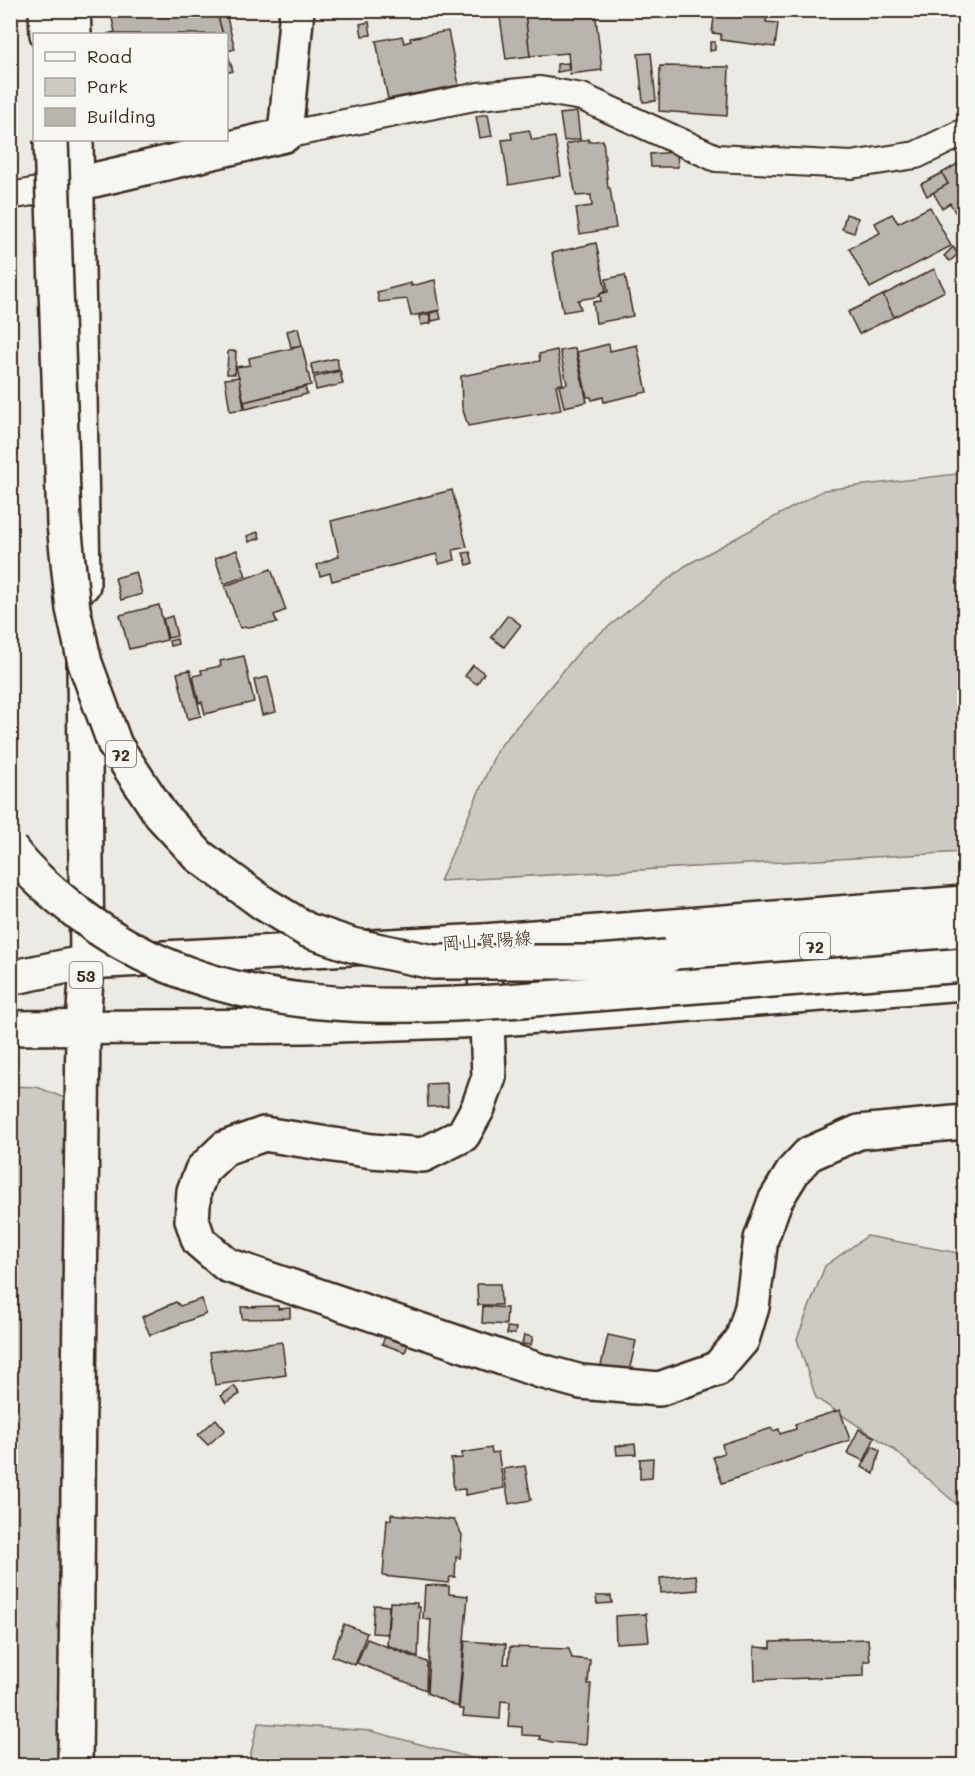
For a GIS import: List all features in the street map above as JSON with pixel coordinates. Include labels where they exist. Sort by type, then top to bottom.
[{"type":"main road","points":[[46,10],[47,33]]},
{"type":"main road","points":[[73,10],[74,33]]},
{"type":"main road","points":[[77,184],[285,135],[297,10]]},
{"type":"main road","name":"72","points":[[51,141],[64,524],[73,609],[85,663],[115,745],[161,815],[199,856],[263,903],[307,930],[352,945],[433,962],[598,962],[964,934]]},
{"type":"main road","name":"53","points":[[75,1766],[83,1027],[87,962],[76,141]]},
{"type":"main road","name":"72","points":[[10,848],[58,898],[95,927],[129,948],[162,965],[223,987],[304,1002],[463,1004],[964,965]]},
{"type":"main road","name":"岡山賀陽線","points":[[10,978],[87,962],[484,941],[964,903]]},
{"type":"main road","points":[[484,941],[489,1077],[478,1108],[463,1135],[423,1155],[372,1151],[264,1134],[225,1148],[202,1170],[194,1191],[192,1220],[200,1241],[227,1265],[256,1277],[541,1371],[581,1382],[659,1389],[717,1369],[742,1340],[752,1307],[761,1239],[775,1201],[794,1170],[809,1154],[860,1132],[964,1122]]},
{"type":"main road","points":[[10,1028],[307,1026],[487,1020],[964,983]]},
{"type":"street","points":[[285,135],[479,96],[540,90],[582,97],[716,158],[850,165],[916,155],[964,132]]},
{"type":"street","points":[[10,196],[77,184]]},
{"type":"green space","points":[[964,473],[964,852],[440,881],[497,750],[584,646],[685,566],[824,490]]},
{"type":"green space","points":[[11,1086],[37,1087],[67,1099],[61,1765],[11,1766]]},
{"type":"green space","points":[[867,1236],[964,1254],[964,1591],[957,1588],[960,1507],[892,1448],[816,1398],[797,1339],[825,1266]]},
{"type":"green space","points":[[258,1723],[371,1731],[498,1765],[248,1765]]},
{"type":"building","points":[[110,10],[216,10],[223,33],[111,33],[115,32]]},
{"type":"building","points":[[216,10],[225,10],[235,49],[228,51],[228,33],[223,33]]},
{"type":"building","points":[[499,10],[525,10],[530,56],[506,59]]},
{"type":"building","points":[[595,10],[602,70],[570,74],[568,53],[530,56],[525,12]]},
{"type":"building","points":[[715,10],[768,10],[766,22],[778,23],[775,47],[721,40],[721,34],[712,33]]},
{"type":"building","points":[[369,22],[371,35],[362,36],[360,24]]},
{"type":"building","points":[[448,31],[459,85],[388,99],[376,41],[402,36],[404,43],[411,41],[410,38]]},
{"type":"building","points":[[710,42],[715,42],[715,50],[710,51]]},
{"type":"building","points":[[651,53],[656,101],[643,102],[638,54]]},
{"type":"building","points":[[228,55],[233,71],[228,72]]},
{"type":"building","points":[[568,63],[569,70],[557,72],[557,64]]},
{"type":"building","points":[[660,66],[729,67],[727,116],[659,111]]},
{"type":"building","points":[[577,112],[580,139],[564,141],[560,114]]},
{"type":"building","points":[[488,114],[492,136],[480,138],[476,116]]},
{"type":"building","points":[[529,130],[532,140],[555,137],[561,176],[509,185],[502,140],[512,139],[511,133]]},
{"type":"building","points":[[589,139],[589,142],[603,140],[608,188],[610,188],[616,228],[580,234],[576,208],[592,206],[591,195],[576,196],[566,144]]},
{"type":"building","points":[[677,152],[678,167],[651,167],[650,154]]},
{"type":"building","points":[[964,160],[964,208],[955,212],[950,203],[942,208],[933,192],[948,184],[942,173]]},
{"type":"building","points":[[942,173],[948,184],[927,196],[921,184]]},
{"type":"building","points":[[930,207],[951,246],[870,288],[849,248],[880,233],[875,223],[892,214],[898,223]]},
{"type":"building","points":[[846,214],[858,218],[854,233],[842,229]]},
{"type":"building","points":[[596,243],[606,291],[600,293],[600,296],[578,300],[581,309],[563,312],[552,253]]},
{"type":"building","points":[[964,243],[964,257],[958,247]]},
{"type":"building","points":[[953,247],[958,254],[950,261],[944,256]]},
{"type":"building","points":[[934,269],[945,291],[894,317],[883,295]]},
{"type":"building","points":[[625,275],[633,316],[596,323],[593,302],[601,301],[600,294],[608,292],[606,279]]},
{"type":"building","points":[[435,280],[440,310],[411,316],[407,299],[379,302],[377,292],[411,283],[411,286]]},
{"type":"building","points":[[883,295],[894,317],[859,334],[848,312]]},
{"type":"building","points":[[439,311],[441,319],[432,321],[430,313]]},
{"type":"building","points":[[429,314],[431,323],[421,325],[419,316]]},
{"type":"building","points":[[298,328],[302,345],[291,347],[287,331]]},
{"type":"building","points":[[609,344],[610,351],[637,345],[647,392],[604,402],[603,397],[592,400],[591,397],[587,397],[577,352]]},
{"type":"building","points":[[302,346],[311,385],[244,402],[236,367],[250,365],[249,358]]},
{"type":"building","points":[[575,348],[587,402],[564,407],[559,386],[567,384],[560,351]]},
{"type":"building","points":[[557,350],[563,384],[556,385],[561,410],[468,426],[462,407],[461,376],[540,361],[539,354]]},
{"type":"building","points":[[228,351],[236,351],[235,374],[227,374]]},
{"type":"building","points":[[337,358],[339,370],[313,375],[311,364]]},
{"type":"building","points":[[340,371],[343,384],[316,390],[314,377]]},
{"type":"building","points":[[239,377],[244,409],[230,411],[225,379]]},
{"type":"building","points":[[305,387],[307,394],[246,409],[244,402]]},
{"type":"building","points":[[452,490],[467,547],[453,550],[455,560],[439,564],[437,554],[332,581],[330,573],[320,576],[317,565],[339,556],[331,521]]},
{"type":"building","points":[[258,532],[260,538],[249,542],[247,536]]},
{"type":"building","points":[[237,550],[246,576],[224,584],[215,558]]},
{"type":"building","points":[[470,552],[473,563],[467,565],[463,553]]},
{"type":"building","points":[[271,569],[286,610],[274,615],[277,623],[240,628],[225,586]]},
{"type":"building","points":[[136,572],[142,594],[121,600],[115,578]]},
{"type":"building","points":[[159,605],[167,640],[129,649],[120,615]]},
{"type":"building","points":[[508,615],[521,625],[504,647],[491,637]]},
{"type":"building","points":[[172,616],[177,636],[168,638],[163,619]]},
{"type":"building","points":[[177,639],[178,644],[170,646],[169,641]]},
{"type":"building","points":[[244,656],[254,702],[205,714],[202,702],[199,703],[193,676],[202,674],[201,670],[221,666],[220,661]]},
{"type":"building","points":[[473,665],[484,673],[477,684],[465,676]]},
{"type":"building","points":[[190,670],[201,716],[188,719],[177,673]]},
{"type":"building","points":[[268,677],[276,712],[262,715],[254,680]]},
{"type":"building","points":[[447,1083],[448,1106],[428,1107],[427,1084]]},
{"type":"building","points":[[477,1284],[500,1284],[501,1305],[478,1305]]},
{"type":"building","points":[[202,1299],[206,1314],[150,1335],[142,1317],[176,1302],[180,1306]]},
{"type":"building","points":[[278,1306],[278,1309],[290,1308],[290,1318],[242,1319],[241,1307]]},
{"type":"building","points":[[483,1306],[507,1308],[506,1325],[482,1323]]},
{"type":"building","points":[[507,1327],[516,1328],[515,1334],[507,1334]]},
{"type":"building","points":[[386,1334],[409,1342],[405,1352],[382,1344]]},
{"type":"building","points":[[524,1335],[533,1337],[531,1345],[522,1344]]},
{"type":"building","points":[[608,1335],[636,1341],[628,1376],[600,1370]]},
{"type":"building","points":[[282,1342],[286,1375],[215,1385],[210,1352]]},
{"type":"building","points":[[234,1386],[240,1394],[226,1403],[221,1396]]},
{"type":"building","points":[[840,1410],[850,1440],[722,1483],[713,1457],[724,1453],[722,1444],[772,1428],[773,1431],[779,1429],[780,1434],[796,1429],[795,1424]]},
{"type":"building","points":[[216,1419],[225,1430],[208,1445],[198,1435]]},
{"type":"building","points":[[859,1429],[875,1437],[864,1461],[847,1453]]},
{"type":"building","points":[[635,1444],[636,1454],[617,1455],[616,1446]]},
{"type":"building","points":[[873,1446],[880,1450],[874,1474],[862,1467]]},
{"type":"building","points":[[491,1448],[492,1453],[498,1452],[504,1488],[465,1495],[465,1489],[454,1490],[451,1459],[462,1458],[462,1453]]},
{"type":"building","points":[[653,1458],[652,1478],[640,1479],[640,1459]]},
{"type":"building","points":[[525,1466],[531,1500],[509,1504],[503,1469]]},
{"type":"building","points":[[391,1514],[454,1520],[462,1535],[460,1558],[456,1557],[455,1577],[450,1577],[448,1583],[383,1576],[387,1519],[391,1520]]},
{"type":"building","points":[[696,1575],[698,1590],[661,1593],[660,1578]]},
{"type":"building","points":[[425,1585],[449,1586],[449,1594],[468,1596],[458,1707],[427,1693],[431,1620],[423,1619]]},
{"type":"building","points":[[596,1596],[611,1596],[612,1603],[597,1604]]},
{"type":"building","points":[[390,1602],[417,1603],[417,1607],[420,1607],[418,1657],[387,1645]]},
{"type":"building","points":[[374,1605],[389,1606],[387,1634],[372,1633]]},
{"type":"building","points":[[646,1614],[649,1641],[616,1643],[615,1616]]},
{"type":"building","points":[[344,1624],[367,1633],[355,1665],[332,1656]]},
{"type":"building","points":[[367,1639],[427,1662],[426,1690],[357,1663]]},
{"type":"building","points":[[868,1639],[870,1661],[864,1661],[864,1676],[755,1680],[754,1647],[771,1648],[771,1642]]},
{"type":"building","points":[[465,1641],[506,1644],[504,1664],[509,1664],[510,1647],[569,1649],[572,1658],[590,1660],[588,1684],[591,1684],[586,1745],[552,1742],[539,1739],[540,1736],[522,1735],[522,1727],[508,1726],[510,1702],[501,1701],[500,1719],[463,1716],[464,1709],[459,1709]]}]
